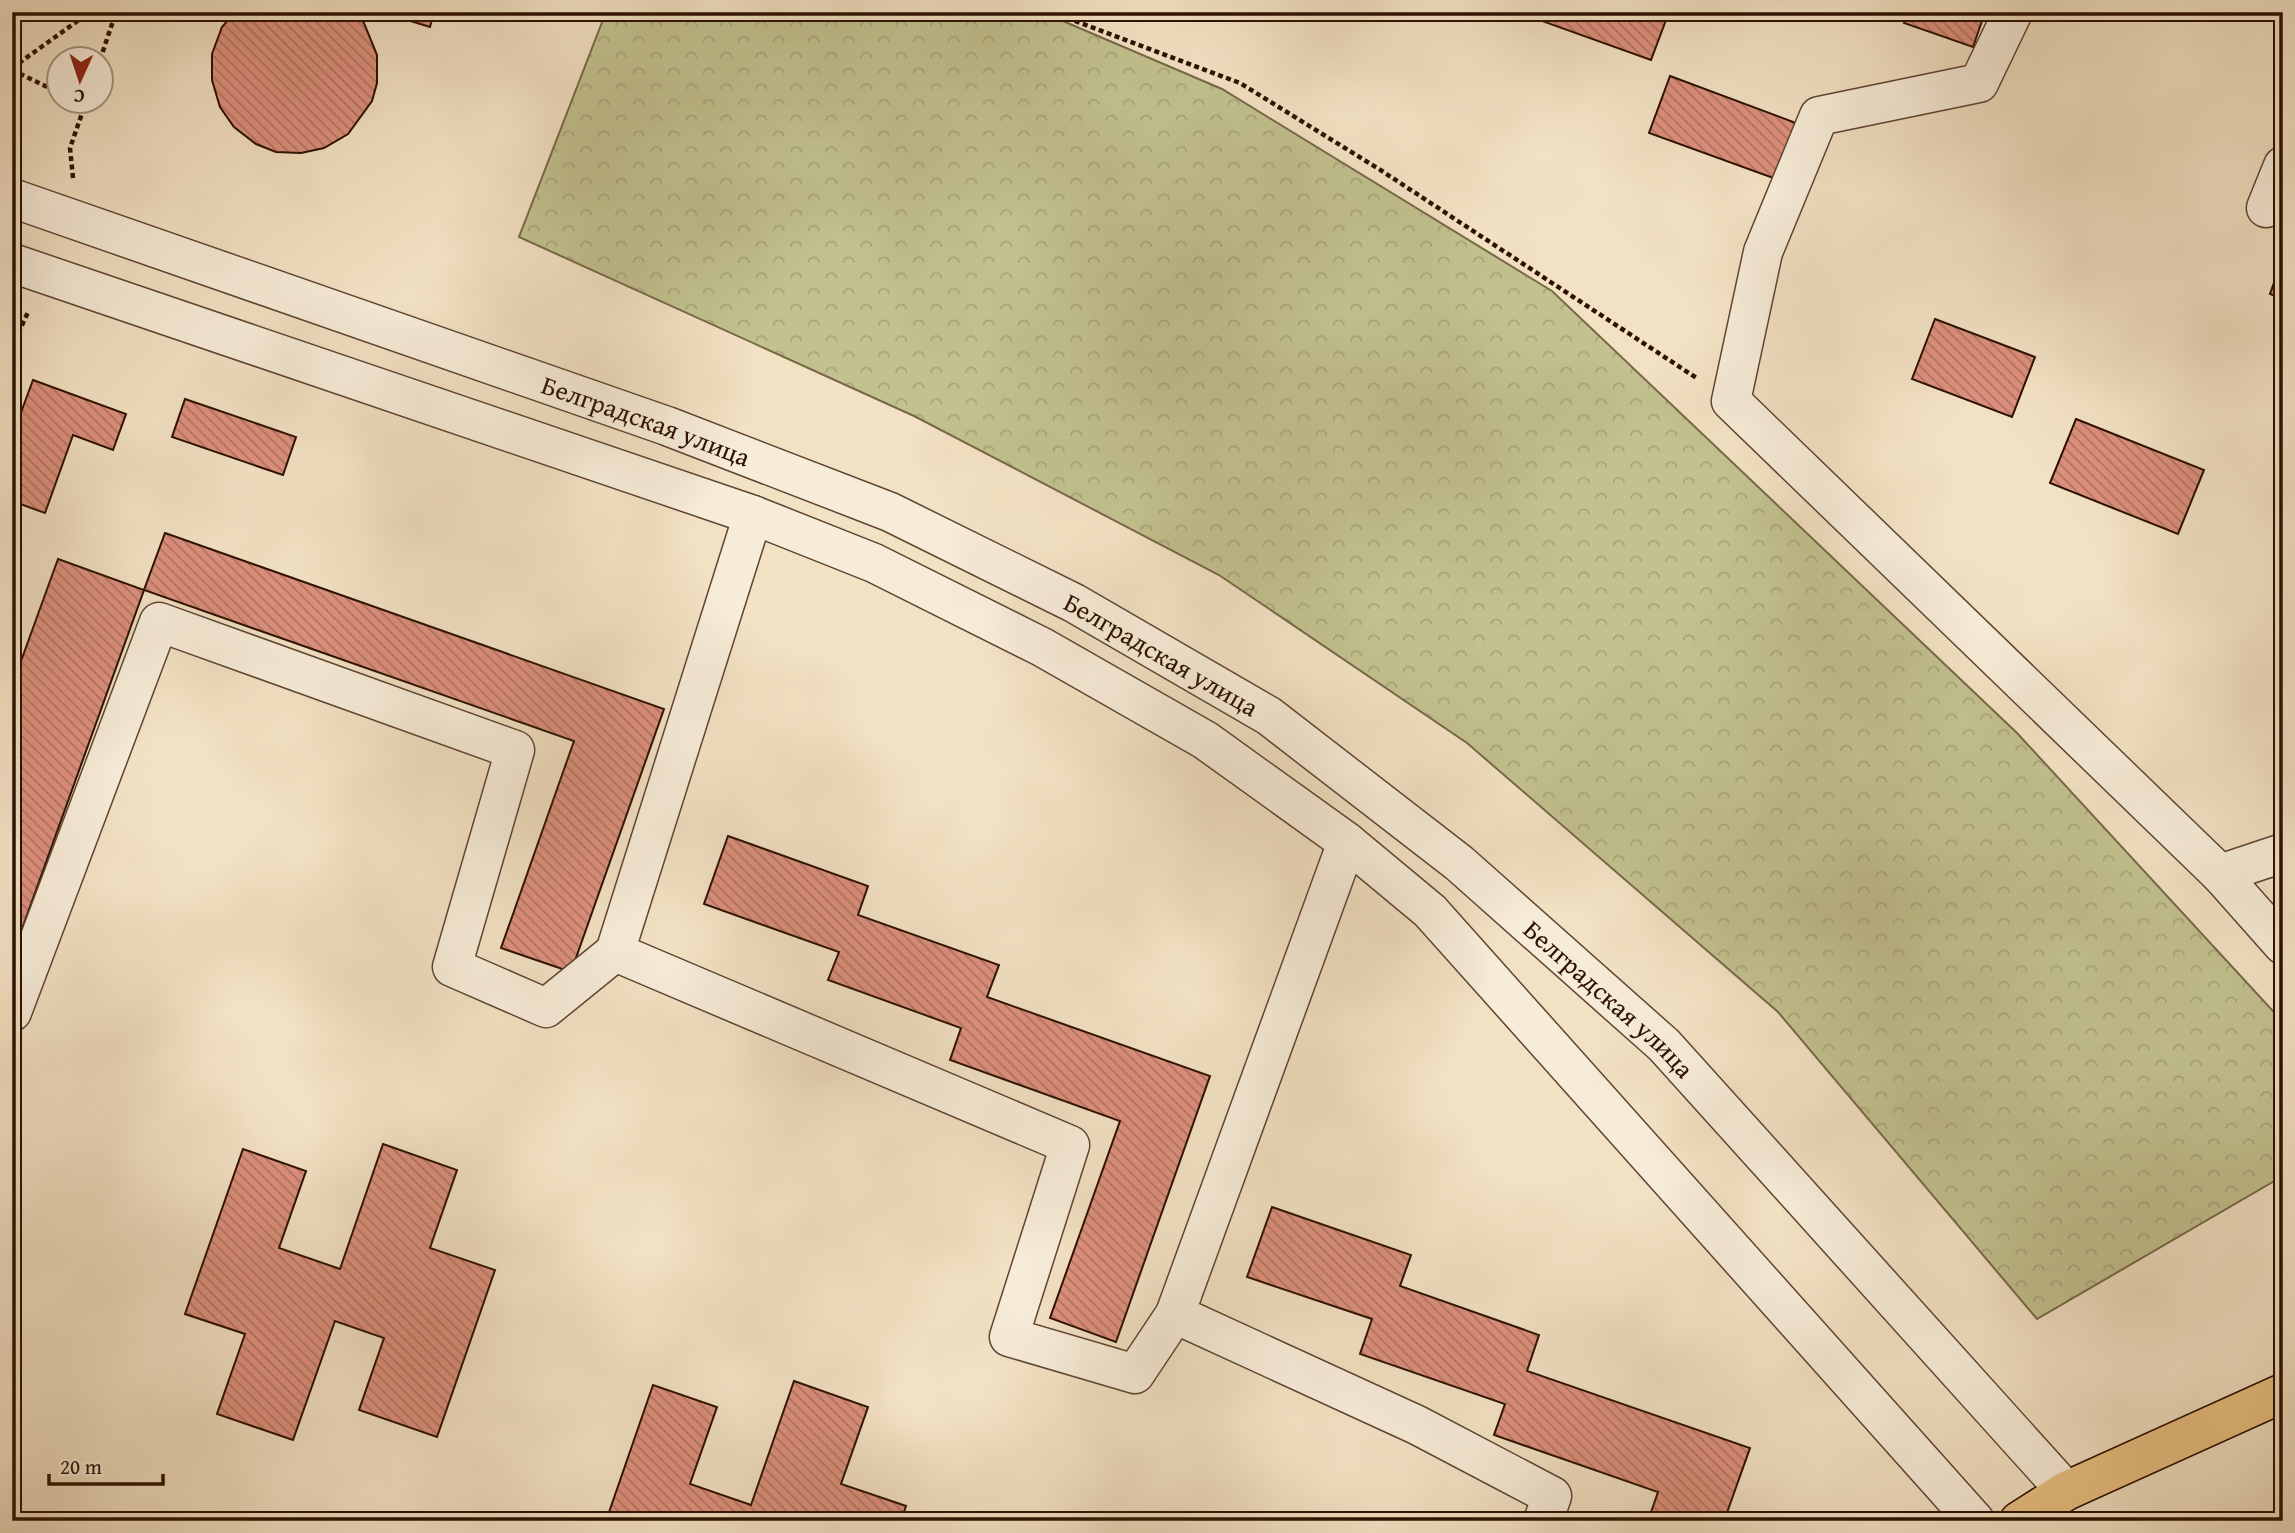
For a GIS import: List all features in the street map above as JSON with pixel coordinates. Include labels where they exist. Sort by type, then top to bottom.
[{"type":"main road","points":[[2020,1521],[2066,1491],[2283,1393]]},
{"type":"street","points":[[2013,12],[1979,83],[1819,116],[1763,252],[1731,401],[2220,874],[2283,945]]},
{"type":"street","points":[[2266,208],[2283,166]]},
{"type":"street","name":"Белградская улица","points":[[12,198],[667,426],[890,512],[1074,603],[1269,716],[1459,863],[1664,1045],[2066,1491]]},
{"type":"street","name":"Белградская улица","points":[[12,263],[753,515],[874,563],[1042,647],[1205,740],[1347,842],[1430,911],[1975,1521]]},
{"type":"street","points":[[12,1012],[159,622],[515,750],[452,967],[546,1008],[615,952],[753,515]]},
{"type":"street","points":[[615,952],[1070,1145],[1009,1337],[1135,1374],[1175,1314],[1347,842]]},
{"type":"street","points":[[2220,874],[2283,853]]},
{"type":"street","points":[[1175,1314],[1417,1425],[1552,1496],[1543,1521]]},
{"type":"path","points":[[46,86],[12,69],[90,12]]},
{"type":"path","points":[[105,46],[116,12]]},
{"type":"path","points":[[1051,12],[1240,83],[1382,171],[1731,401]]},
{"type":"path","points":[[73,184],[70,148],[81,116]]},
{"type":"path","points":[[12,338],[17,336],[33,303]]},
{"type":"green space","points":[[606,12],[1042,12],[1222,89],[1552,291],[2017,733],[2283,1022],[2283,1176],[2037,1319],[1778,1012],[1467,743],[1219,575],[914,416],[519,237]]},
{"type":"building","points":[[235,12],[353,12],[364,23],[377,55],[377,83],[372,101],[348,134],[324,148],[301,153],[276,152],[256,144],[234,127],[220,107],[212,80],[212,54],[222,27]]},
{"type":"building","points":[[381,12],[434,12],[430,27]]},
{"type":"building","points":[[1517,12],[1669,12],[1651,60]]},
{"type":"building","points":[[1908,12],[1985,12],[1973,47],[1904,23]]},
{"type":"building","points":[[1670,76],[1796,123],[1776,179],[1649,133]]},
{"type":"building","points":[[2283,257],[2283,299],[2270,294]]},
{"type":"building","points":[[1935,319],[2035,357],[2012,417],[1912,379]]},
{"type":"building","points":[[33,380],[126,414],[113,450],[73,435],[45,513],[12,501],[12,437]]},
{"type":"building","points":[[185,399],[296,437],[283,475],[172,437]]},
{"type":"building","points":[[2076,419],[2204,470],[2178,534],[2050,483]]},
{"type":"building","points":[[165,533],[664,709],[571,972],[501,948],[574,741],[144,590]]},
{"type":"building","points":[[58,559],[144,590],[18,940],[12,938],[12,686]]},
{"type":"building","points":[[728,836],[868,886],[858,915],[999,965],[987,997],[1210,1076],[1116,1342],[1050,1318],[1120,1121],[950,1060],[961,1028],[828,980],[839,952],[704,904]]},
{"type":"building","points":[[383,1144],[457,1170],[430,1248],[495,1270],[437,1437],[359,1410],[384,1338],[335,1321],[293,1440],[217,1414],[245,1334],[185,1314],[243,1149],[306,1171],[279,1248],[340,1269]]},
{"type":"building","points":[[1272,1207],[1411,1255],[1400,1286],[1539,1335],[1527,1371],[1750,1448],[1724,1521],[1648,1521],[1658,1492],[1494,1435],[1505,1404],[1360,1354],[1372,1319],[1247,1277]]},
{"type":"building","points":[[794,1381],[868,1407],[841,1484],[906,1506],[901,1521],[606,1521],[653,1385],[717,1407],[690,1484],[751,1505]]}]
